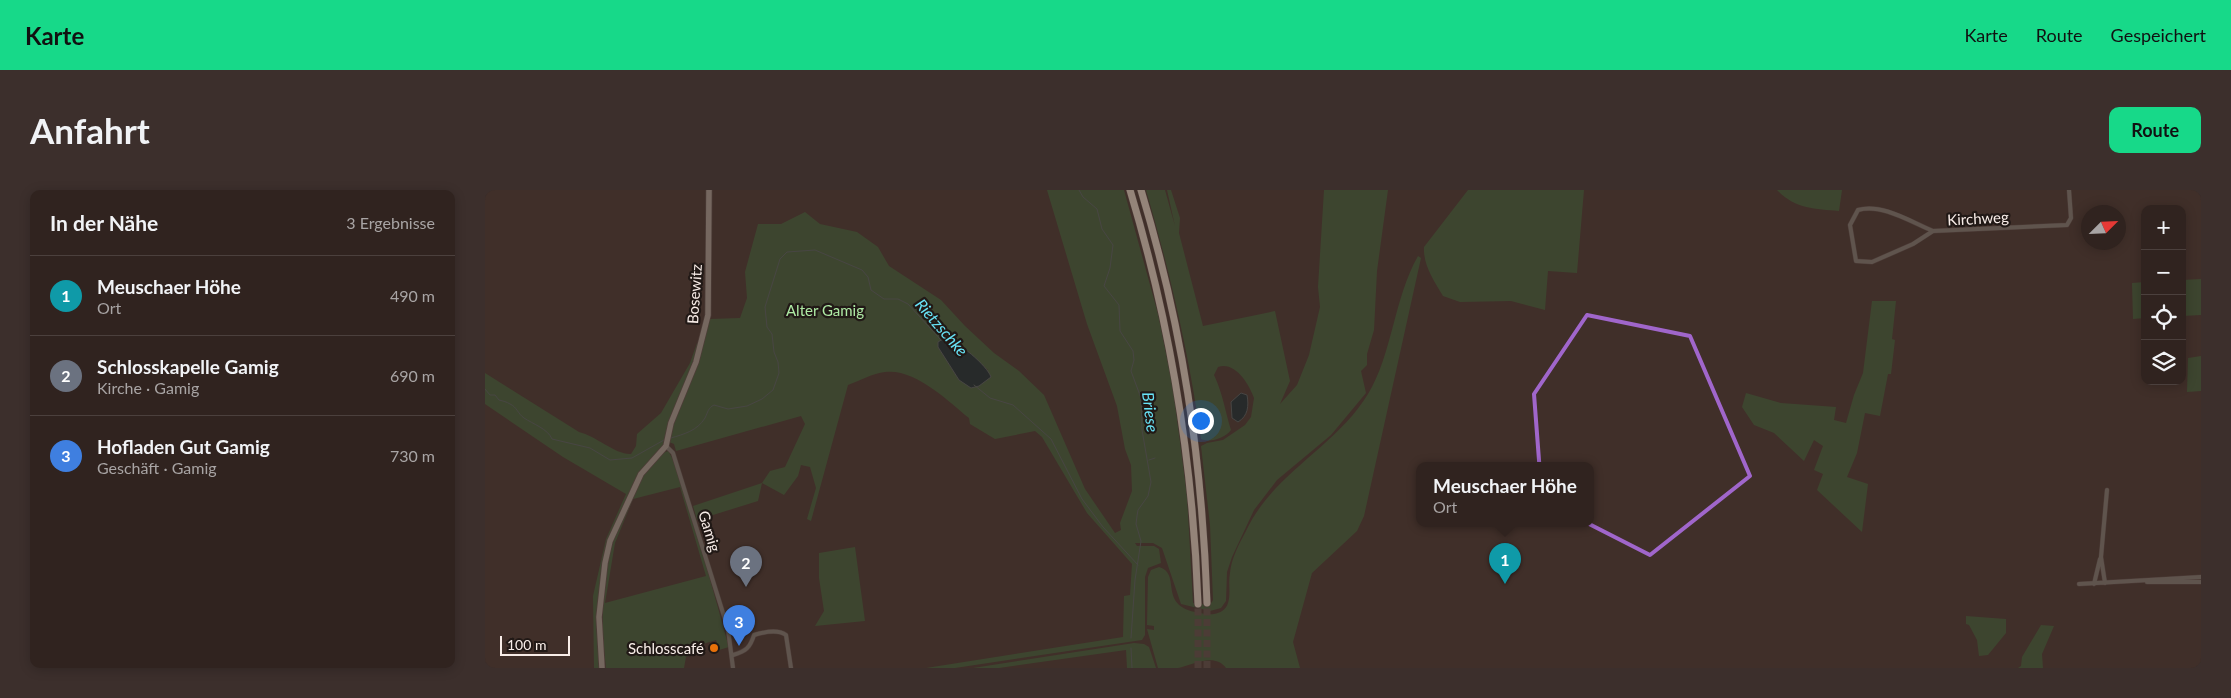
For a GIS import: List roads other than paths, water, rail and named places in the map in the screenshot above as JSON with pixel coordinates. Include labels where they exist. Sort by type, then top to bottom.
[{"type":"highway","points":[[1129,190],[1157,289],[1180,400],[1191,488],[1198,604]]},
{"type":"highway","points":[[1141,190],[1168,288],[1186,373],[1201,497],[1207,603]]},
{"type":"street","name":"Bosewitz","points":[[666,446],[671,423],[696,362],[708,315],[709,190]]},
{"type":"street","name":"Kirchweg","points":[[1933,231],[1909,246],[1873,262],[1856,261],[1850,225],[1858,210],[1881,210],[1933,231],[2067,225],[2071,218],[2069,190]]},
{"type":"street","name":"Gamig","points":[[666,446],[673,453],[728,629],[733,655],[733,668]]},
{"type":"street","points":[[602,668],[599,617],[605,562],[610,540],[641,474],[666,446]]},
{"type":"street","points":[[2094,584],[2101,557],[2107,490]]},
{"type":"street","points":[[2101,557],[2105,584]]},
{"type":"street","points":[[2137,582],[2167,577],[2201,577]]},
{"type":"street","points":[[2079,584],[2201,582]]},
{"type":"street","points":[[733,655],[745,652],[755,635],[783,632],[786,635],[791,668]]},
{"type":"water","points":[[946,337],[972,354],[984,366],[991,377],[979,386],[971,388],[959,380],[938,347],[938,342]]},
{"type":"water","points":[[1241,393],[1247,395],[1248,407],[1244,417],[1238,422],[1232,418],[1231,402]]},
{"type":"waterway","name":"Briese","points":[[1079,190],[1083,197],[1097,209],[1102,229],[1113,245],[1110,268],[1104,286],[1119,305],[1120,331],[1133,351],[1134,360],[1131,371],[1141,398],[1142,430],[1151,482],[1148,496],[1138,510],[1137,516],[1136,524],[1141,541],[1135,580],[1131,638]]},
{"type":"waterway","name":"Rietzschke","points":[[671,438],[698,426],[705,418],[709,409],[714,405],[728,409],[747,406],[762,399],[773,390],[779,373],[778,362],[774,352],[772,334],[767,327],[765,307],[780,259],[787,252],[815,250],[862,270],[868,277],[871,290],[884,299],[898,299],[908,304],[941,340]]},
{"type":"waterway","name":"Rietzschke","points":[[974,385],[990,398],[1013,405],[1051,439],[1082,499],[1103,527],[1138,565]]},
{"type":"waterway","name":"Rietzschke","points":[[485,389],[490,395],[495,395],[499,400],[512,405],[522,416],[544,430],[552,439],[590,448],[610,460],[632,458],[664,440]]},
{"type":"waterway","points":[[1149,460],[1155,458]]},
{"type":"waterway","name":"Rietzschke","points":[[1131,648],[1132,668]]},
{"type":"tunnel","points":[[1207,603],[1207,668]]},
{"type":"tunnel","points":[[1198,604],[1198,668]]},
{"type":"place","name":"Meuschaer Höhe","points":[[1505,584]]},
{"type":"place","name":"Schlosskapelle Gamig","points":[[746,587]]},
{"type":"place","name":"Hofladen Gut Gamig","points":[[739,646]]},
{"type":"place","name":"Schlosscafé","points":[[714,648]]},
{"type":"park label","name":"Alter Gamig","points":[[825,310]]}]
